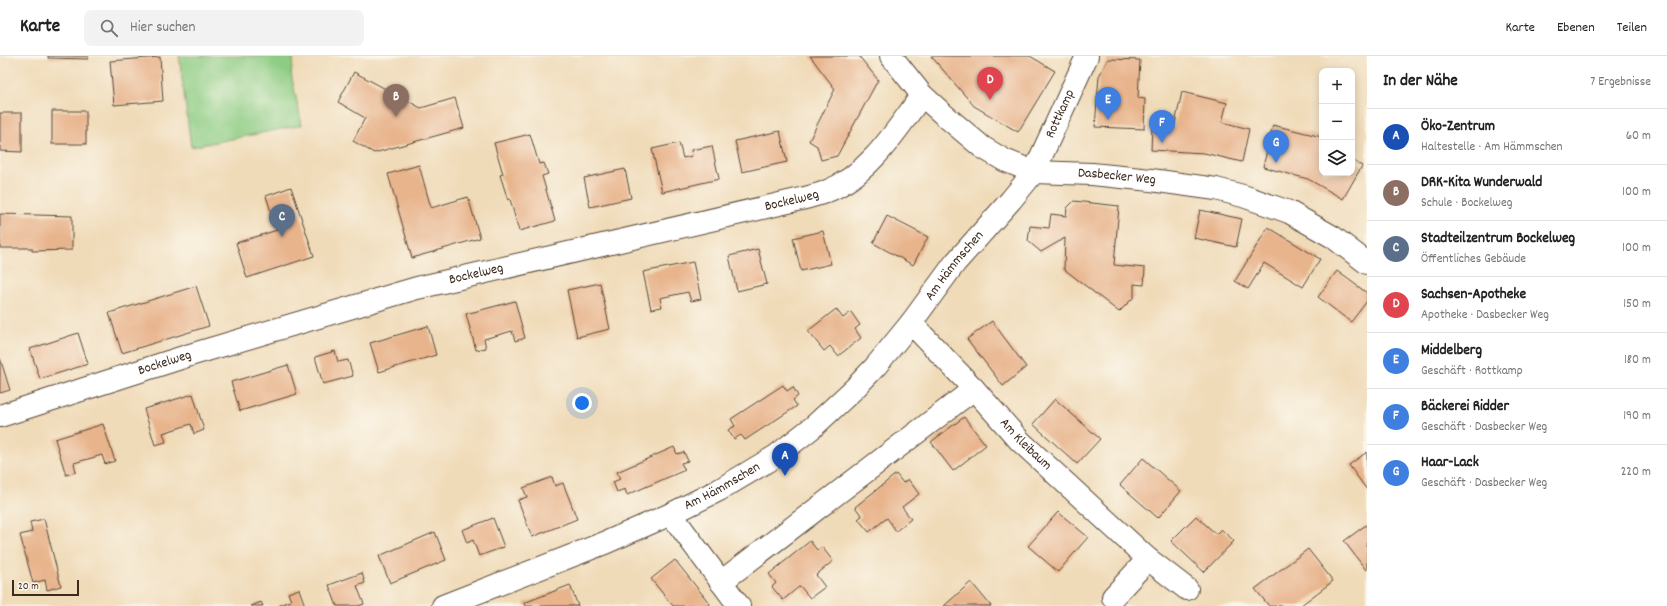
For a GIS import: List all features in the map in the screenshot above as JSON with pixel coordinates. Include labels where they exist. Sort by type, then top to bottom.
[{"type":"street","name":"Dasbecker Weg","points":[[891,56],[922,95],[982,147],[1004,160],[1034,172],[1092,174],[1151,180],[1216,189],[1243,196],[1289,212],[1333,237],[1367,263]]},
{"type":"street","name":"Rottkamp","points":[[1034,172],[1087,56]]},
{"type":"street","name":"Bockelweg","points":[[0,416],[190,355],[417,288],[801,199],[825,192],[848,180],[870,162],[922,95]]},
{"type":"street","name":"Am Hämmschen","points":[[443,606],[607,542],[671,514],[719,490],[776,456],[796,442],[855,388],[911,323],[955,264],[1034,172]]},
{"type":"street","name":"Am Kleibaum","points":[[911,323],[974,389],[1020,441],[1148,559],[1188,589]]},
{"type":"street","points":[[721,582],[974,389]]},
{"type":"street","points":[[671,514],[739,606]]},
{"type":"street","points":[[1114,597],[1148,559]]},
{"type":"green space","points":[[179,56],[294,56],[291,74],[302,125],[191,147]]},
{"type":"building","points":[[48,56],[88,56],[88,59],[48,58]]},
{"type":"building","points":[[810,56],[859,56],[878,80],[837,156],[821,160],[817,146],[809,141],[835,89]]},
{"type":"building","points":[[931,56],[1030,56],[1055,71],[1018,132],[974,106]]},
{"type":"building","points":[[160,57],[163,101],[114,105],[110,61]]},
{"type":"building","points":[[1108,59],[1140,60],[1138,98],[1145,99],[1144,129],[1095,127],[1099,76]]},
{"type":"building","points":[[354,72],[421,108],[455,98],[464,128],[374,153],[353,141],[365,118],[338,102]]},
{"type":"building","points":[[1182,92],[1227,103],[1222,122],[1249,129],[1242,162],[1204,153],[1151,150],[1152,128],[1174,128]]},
{"type":"building","points":[[52,111],[86,111],[86,144],[52,144]]},
{"type":"building","points":[[0,113],[22,113],[22,152],[0,151]]},
{"type":"building","points":[[1273,125],[1319,136],[1319,176],[1355,176],[1355,162],[1362,166],[1343,199],[1308,179],[1263,167]]},
{"type":"building","points":[[780,131],[787,162],[742,172],[735,141]]},
{"type":"building","points":[[530,134],[539,164],[544,163],[548,174],[542,176],[555,221],[519,231],[510,199],[508,200],[500,175],[503,174],[494,143]]},
{"type":"building","points":[[679,143],[683,158],[692,156],[691,150],[712,146],[719,179],[662,192],[652,149]]},
{"type":"building","points":[[419,165],[431,208],[468,197],[480,238],[412,258],[388,174]]},
{"type":"building","points":[[625,169],[631,198],[590,207],[584,178]]},
{"type":"building","points":[[291,187],[314,256],[247,278],[236,243],[277,230],[266,196]]},
{"type":"building","points":[[1074,201],[1119,206],[1114,265],[1145,268],[1144,285],[1134,284],[1134,297],[1119,312],[1064,269],[1065,238],[1041,252],[1028,241],[1030,226],[1049,228],[1051,214],[1066,216],[1067,208]]},
{"type":"building","points":[[1200,210],[1242,219],[1236,247],[1194,238]]},
{"type":"building","points":[[0,214],[72,216],[72,250],[32,251],[32,248],[0,248]]},
{"type":"building","points":[[887,216],[928,237],[913,265],[873,243]]},
{"type":"building","points":[[1268,227],[1320,259],[1303,287],[1264,263],[1248,289],[1235,281]]},
{"type":"building","points":[[823,231],[831,264],[801,271],[793,238]]},
{"type":"building","points":[[758,249],[767,284],[737,291],[729,256]]},
{"type":"building","points":[[693,262],[701,299],[691,301],[688,292],[660,298],[662,307],[651,309],[643,272]]},
{"type":"building","points":[[1337,271],[1367,293],[1367,301],[1351,322],[1318,297]]},
{"type":"building","points":[[600,283],[610,329],[577,337],[567,290]]},
{"type":"building","points":[[196,286],[209,326],[122,353],[109,313]]},
{"type":"building","points":[[515,301],[525,338],[515,341],[512,331],[484,339],[486,348],[476,350],[466,314]]},
{"type":"building","points":[[836,309],[843,318],[851,312],[860,325],[855,329],[861,338],[838,356],[830,346],[824,351],[808,331]]},
{"type":"building","points":[[992,321],[1026,367],[1003,386],[967,339]]},
{"type":"building","points":[[428,326],[436,355],[379,372],[370,343]]},
{"type":"building","points":[[78,333],[88,364],[40,379],[30,349]]},
{"type":"building","points":[[335,351],[338,362],[348,360],[353,376],[323,384],[315,357]]},
{"type":"building","points":[[0,358],[10,390],[0,393]]},
{"type":"building","points":[[288,365],[297,394],[240,411],[231,382]]},
{"type":"building","points":[[783,385],[787,391],[793,387],[798,396],[793,400],[797,406],[745,440],[741,435],[734,439],[728,430],[735,426],[731,419]]},
{"type":"building","points":[[193,394],[204,430],[194,434],[191,424],[163,433],[166,442],[155,445],[144,409]]},
{"type":"building","points":[[1055,399],[1100,439],[1077,464],[1033,424]]},
{"type":"building","points":[[964,417],[986,445],[953,471],[931,442]]},
{"type":"building","points":[[103,424],[115,461],[105,464],[102,455],[74,463],[76,472],[66,475],[55,439]]},
{"type":"building","points":[[674,447],[677,454],[684,452],[688,461],[681,463],[685,470],[627,495],[625,489],[617,492],[613,482],[620,479],[617,472]]},
{"type":"building","points":[[1367,452],[1367,490],[1349,465]]},
{"type":"building","points":[[1143,458],[1181,491],[1158,518],[1120,485]]},
{"type":"building","points":[[896,474],[903,483],[908,479],[919,494],[902,507],[911,519],[896,531],[887,518],[869,532],[858,519],[862,516],[855,507]]},
{"type":"building","points":[[552,477],[555,486],[563,483],[577,519],[532,537],[518,500],[527,497],[523,488]]},
{"type":"building","points":[[1058,512],[1088,537],[1058,572],[1028,546]]},
{"type":"building","points":[[1196,516],[1216,534],[1221,529],[1234,541],[1204,572],[1171,541]]},
{"type":"building","points":[[493,518],[504,547],[479,556],[473,540],[467,543],[462,530]]},
{"type":"building","points":[[44,519],[61,586],[47,590],[45,580],[33,583],[20,535],[32,532],[30,522]]},
{"type":"building","points":[[1366,525],[1367,569],[1366,570],[1344,541]]},
{"type":"building","points":[[435,532],[446,560],[390,583],[379,556]]},
{"type":"building","points":[[810,541],[817,550],[822,547],[833,561],[816,575],[825,587],[810,598],[800,586],[783,600],[772,587],[776,583],[769,574]]},
{"type":"building","points":[[1308,549],[1333,581],[1300,606],[1269,606],[1255,589]]},
{"type":"building","points":[[675,560],[710,604],[708,606],[673,606],[651,579]]},
{"type":"building","points":[[362,573],[365,583],[357,586],[364,604],[358,606],[337,606],[329,585]]},
{"type":"building","points":[[971,582],[991,606],[944,606]]},
{"type":"building","points":[[570,585],[578,606],[525,606],[524,603]]},
{"type":"building","points":[[299,589],[305,606],[278,606],[291,601],[288,593]]},
{"type":"building","points":[[261,602],[263,606],[251,606]]},
{"type":"place","name":"Sachsen-Apotheke","points":[[990,100]]},
{"type":"place","name":"DRK-Kita Wunderwald","points":[[396,117]]},
{"type":"place","name":"Middelberg","points":[[1108,120]]},
{"type":"place","name":"Bäckerei Ridder","points":[[1162,143]]},
{"type":"place","name":"Haar-Lack","points":[[1276,163]]},
{"type":"place","name":"Stadteilzentrum Bockelweg","points":[[282,237]]},
{"type":"place","name":"Öko-Zentrum","points":[[785,476]]}]
